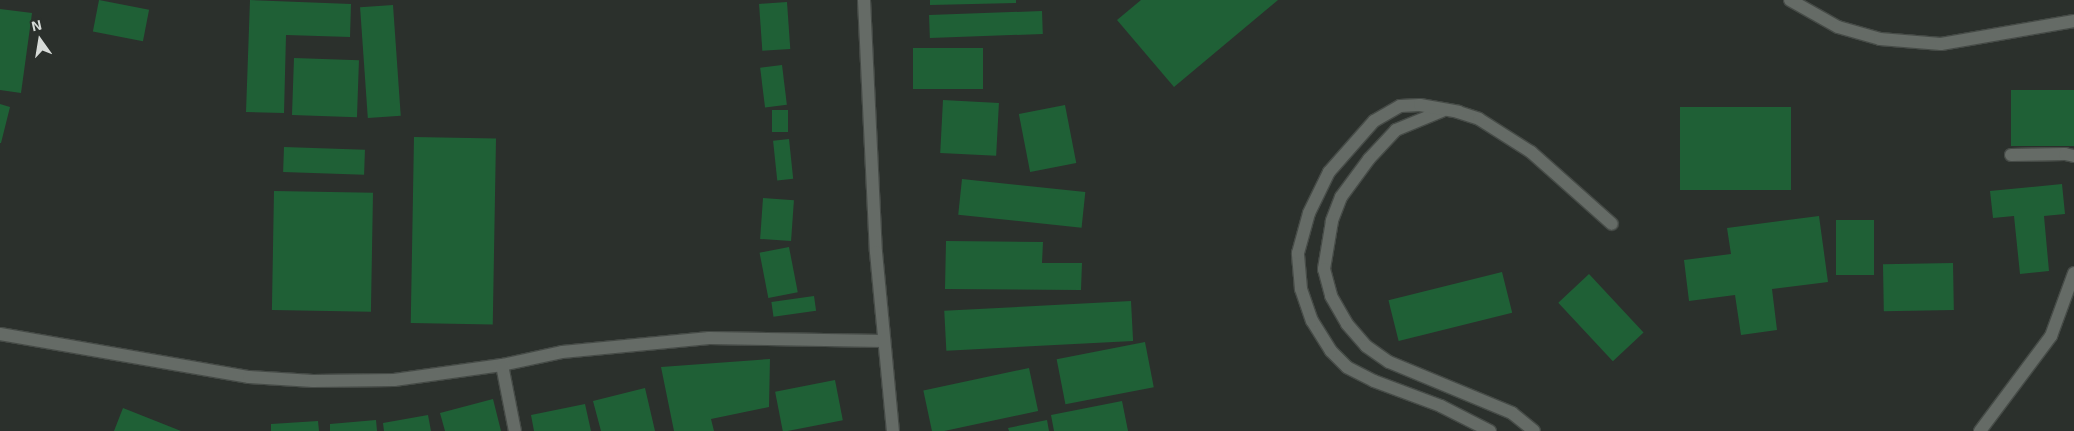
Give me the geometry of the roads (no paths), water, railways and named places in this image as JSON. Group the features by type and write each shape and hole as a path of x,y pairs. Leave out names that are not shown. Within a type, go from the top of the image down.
{"street":[{"path":"864,0 883,341 893,431"},
{"path":"1790,0 1838,27 1880,39 1923,43 1940,44 2074,21"},
{"path":"1490,431 1441,406 1374,381 1347,367 1331,351 1312,321 1301,289 1298,253 1309,213 1343,153 1374,121 1400,106 1420,105 1442,111 1458,112 1479,119 1531,152 1612,224"},
{"path":"1442,111 1396,130 1369,159 1341,197 1332,221 1324,269 1331,296 1347,324 1366,346 1389,362 1512,413 1534,431"},
{"path":"2011,155 2065,154 2074,156"},
{"path":"1980,431 2051,336 2065,306 2074,273"},
{"path":"0,334 249,377 394,380 502,365 562,352 709,338 883,341"},
{"path":"502,365 515,431"}]}
